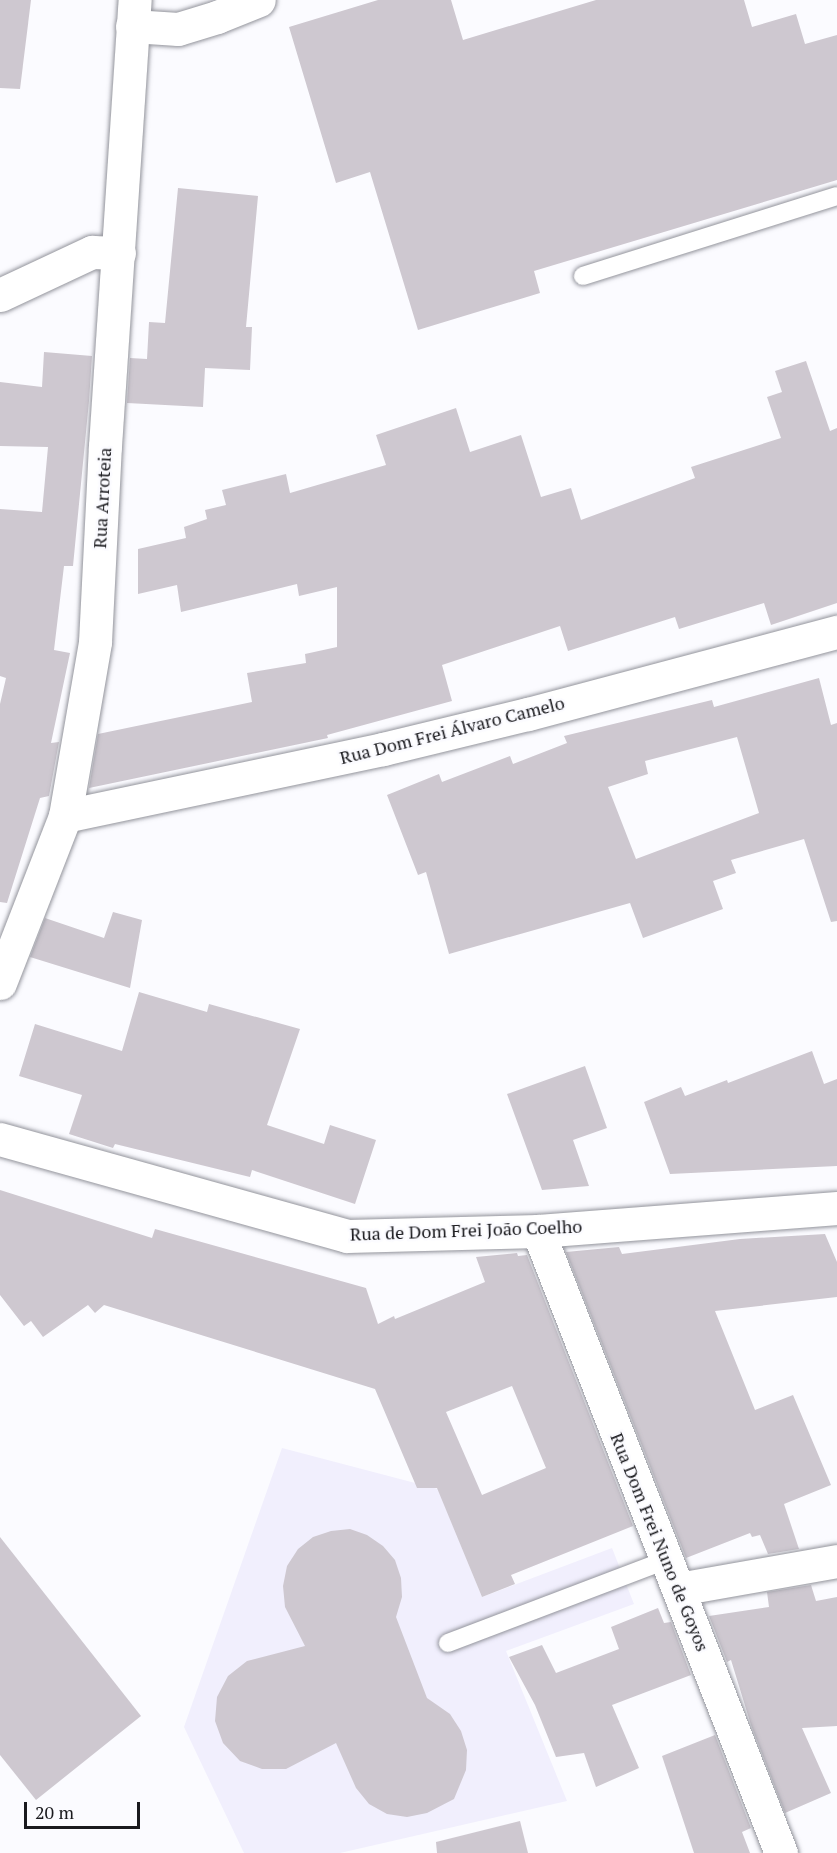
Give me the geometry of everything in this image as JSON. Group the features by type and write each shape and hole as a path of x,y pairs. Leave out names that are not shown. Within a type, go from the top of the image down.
{"street":[{"path":"134,13 178,29 217,17 259,0"},
{"name":"Rua Arroteia","path":"0,983 65,816 95,642 105,446 134,13"},
{"path":"0,295 92,252 119,253"},
{"name":"Rua Dom Frei Álvaro Camelo","path":"65,816 416,741 835,639"},
{"name":"Rua de Dom Frei João Coelho","path":"0,1140 347,1236 538,1231 837,1208"},
{"name":"Rua Dom Frei Nuno de Goyos","path":"538,1231 781,1853"},
{"path":"673,1574 837,1561"}],"lane":[{"path":"583,276 837,196"},
{"path":"448,1643 673,1574"}],"shaded area":[{"path":"282,1448 438,1489 482,1597 612,1548 634,1604 506,1651 567,1801 340,1853 244,1853 184,1727"}],"building":[{"path":"0,0 31,0 20,89 0,88"},
{"path":"378,0 451,0 463,40 596,0 744,0 752,27 796,14 805,44 837,35 837,180 534,271 540,293 418,330 370,172 336,183 289,27"},
{"path":"178,188 258,196 246,327 252,327 250,370 205,368 203,407 127,403 130,358 147,359 149,322 165,323"},
{"path":"44,352 92,356 89,401 73,566 64,566 54,650 70,653 51,743 59,742 49,796 40,798 7,903 0,902 0,704 6,678 0,676 0,509 42,512 48,447 0,446 0,382 42,387"},
{"path":"806,361 830,431 837,428 837,603 771,625 764,603 679,629 675,617 568,651 560,626 442,665 452,701 327,735 328,738 89,788 98,734 252,702 247,673 306,663 305,654 337,647 337,587 299,596 297,584 181,612 177,585 138,594 138,549 186,538 184,527 207,519 205,510 226,505 222,490 286,474 290,493 386,465 376,435 456,408 470,452 521,435 541,497 571,488 581,520 695,478 691,467 781,438 767,397 782,392 775,371"},
{"path":"819,678 831,725 837,723 837,921 831,922 804,839 731,860 736,873 713,881 723,909 643,938 630,903 449,954 426,872 418,875 387,795 439,774 442,782 510,756 513,764 567,743 564,736 712,700 714,707","holes":["737,737 759,813 636,859 608,787 648,774 645,761"]},
{"path":"113,912 142,920 130,988 30,957 45,918 104,938"},
{"path":"139,992 207,1012 209,1004 300,1029 267,1125 324,1144 330,1125 376,1140 355,1204 252,1170 250,1177 115,1144 113,1148 69,1134 82,1095 19,1076 35,1024 122,1051"},
{"path":"812,1051 824,1084 837,1079 837,1166 670,1174 644,1102 681,1087 685,1096 727,1080 728,1083"},
{"path":"585,1066 607,1128 573,1140 589,1186 542,1190 507,1094"},
{"path":"0,1190 152,1238 155,1229 366,1288 378,1324 485,1282 476,1257 517,1253 518,1256 527,1255 633,1526 511,1575 515,1584 482,1597 437,1488 417,1488 375,1389 104,1305 95,1313 88,1305 43,1337 31,1321 24,1326 0,1295","holes":["512,1386 546,1468 482,1495 446,1412"]},
{"path":"825,1234 837,1262 837,1297 715,1311 755,1410 793,1395 831,1485 784,1504 799,1549 768,1554 760,1535 752,1537 750,1533 686,1558 566,1252 619,1247 622,1254 740,1239"},
{"path":"350,1529 367,1535 383,1546 395,1560 401,1578 402,1597 396,1617 427,1698 450,1714 461,1731 467,1750 466,1770 454,1799 427,1813 407,1817 387,1814 369,1804 356,1788 336,1743 286,1769 262,1769 240,1761 223,1743 215,1721 217,1697 228,1676 247,1661 305,1646 285,1607 283,1586 287,1566 298,1549 313,1537 331,1531"},
{"path":"0,1537 141,1716 36,1800 0,1755"},
{"path":"811,1585 816,1601 837,1597 837,1726 802,1728 831,1793 785,1813 751,1725 731,1660 727,1662 709,1616 769,1607 767,1592"},
{"path":"658,1608 664,1623 671,1622 691,1675 612,1705 639,1768 596,1787 584,1753 556,1757 535,1705 509,1657 542,1645 556,1673 619,1649 611,1627"},
{"path":"715,1735 751,1828 742,1832 750,1853 694,1853 662,1756"},
{"path":"520,1821 528,1853 437,1853 436,1842"}]}
